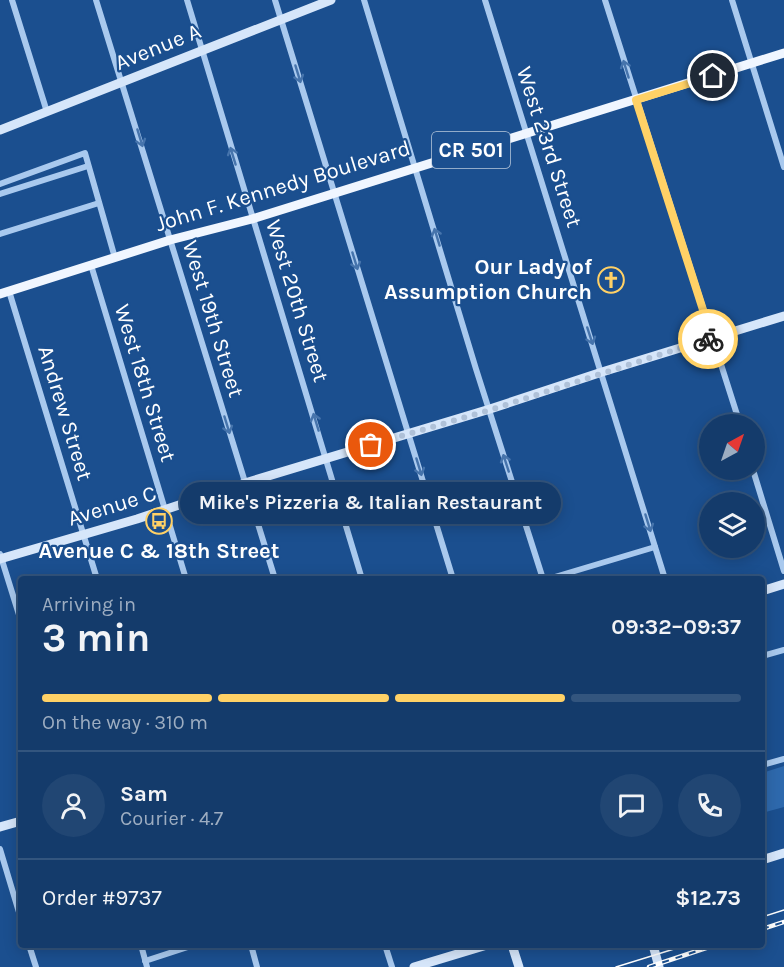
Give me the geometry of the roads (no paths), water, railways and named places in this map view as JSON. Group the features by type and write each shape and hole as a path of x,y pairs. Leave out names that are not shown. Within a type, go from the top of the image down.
{"main road":[{"name":"Avenue A","path":"0,130 331,0"},
{"name":"John F. Kennedy Boulevard","path":"5,292 170,240 252,219 784,53"},
{"name":"Avenue C","path":"0,557 165,510 245,483 409,432 490,410 602,372 784,316"},
{"path":"765,590 784,584"},
{"path":"0,827 18,821"},
{"path":"765,859 784,853"},
{"path":"414,967 477,948"},
{"path":"513,948 519,967"},
{"path":"654,948 659,967"}],"street":[{"path":"12,0 47,112"},
{"name":"West 19th Street","path":"96,0 274,576"},
{"name":"West 20th Street","path":"187,0 361,576"},
{"path":"275,0 452,576"},
{"path":"364,0 542,576"},
{"name":"West 23rd Street","path":"485,0 664,576"},
{"path":"605,0 737,414"},
{"path":"732,0 784,167"},
{"path":"0,184 85,153 115,258"},
{"path":"0,194 88,166"},
{"path":"0,234 99,203"},
{"name":"West 18th Street","path":"91,266 185,576"},
{"name":"Andrew Street","path":"5,292 96,576"},
{"path":"756,480 784,571"},
{"path":"558,576 655,547"},
{"path":"0,557 18,612"},
{"path":"765,655 784,650"},
{"path":"765,764 784,759"},
{"path":"0,849 18,907"},
{"path":"30,948 36,967"},
{"path":"142,948 146,964 186,948"},
{"path":"252,948 258,967"},
{"path":"386,948 392,967"}],"tram line":[{"path":"765,916 784,910"},
{"path":"616,967 677,948"}],"railway":[{"path":"765,928 784,922"},
{"path":"649,967 706,948"}],"place":[{"name":"Our Lady of Assumption Church","path":"611,280"},
{"name":"Mike's Pizzeria & Italian Restaurant","path":"371,445"},
{"name":"Avenue C & 18th Street","path":"159,521"}]}
